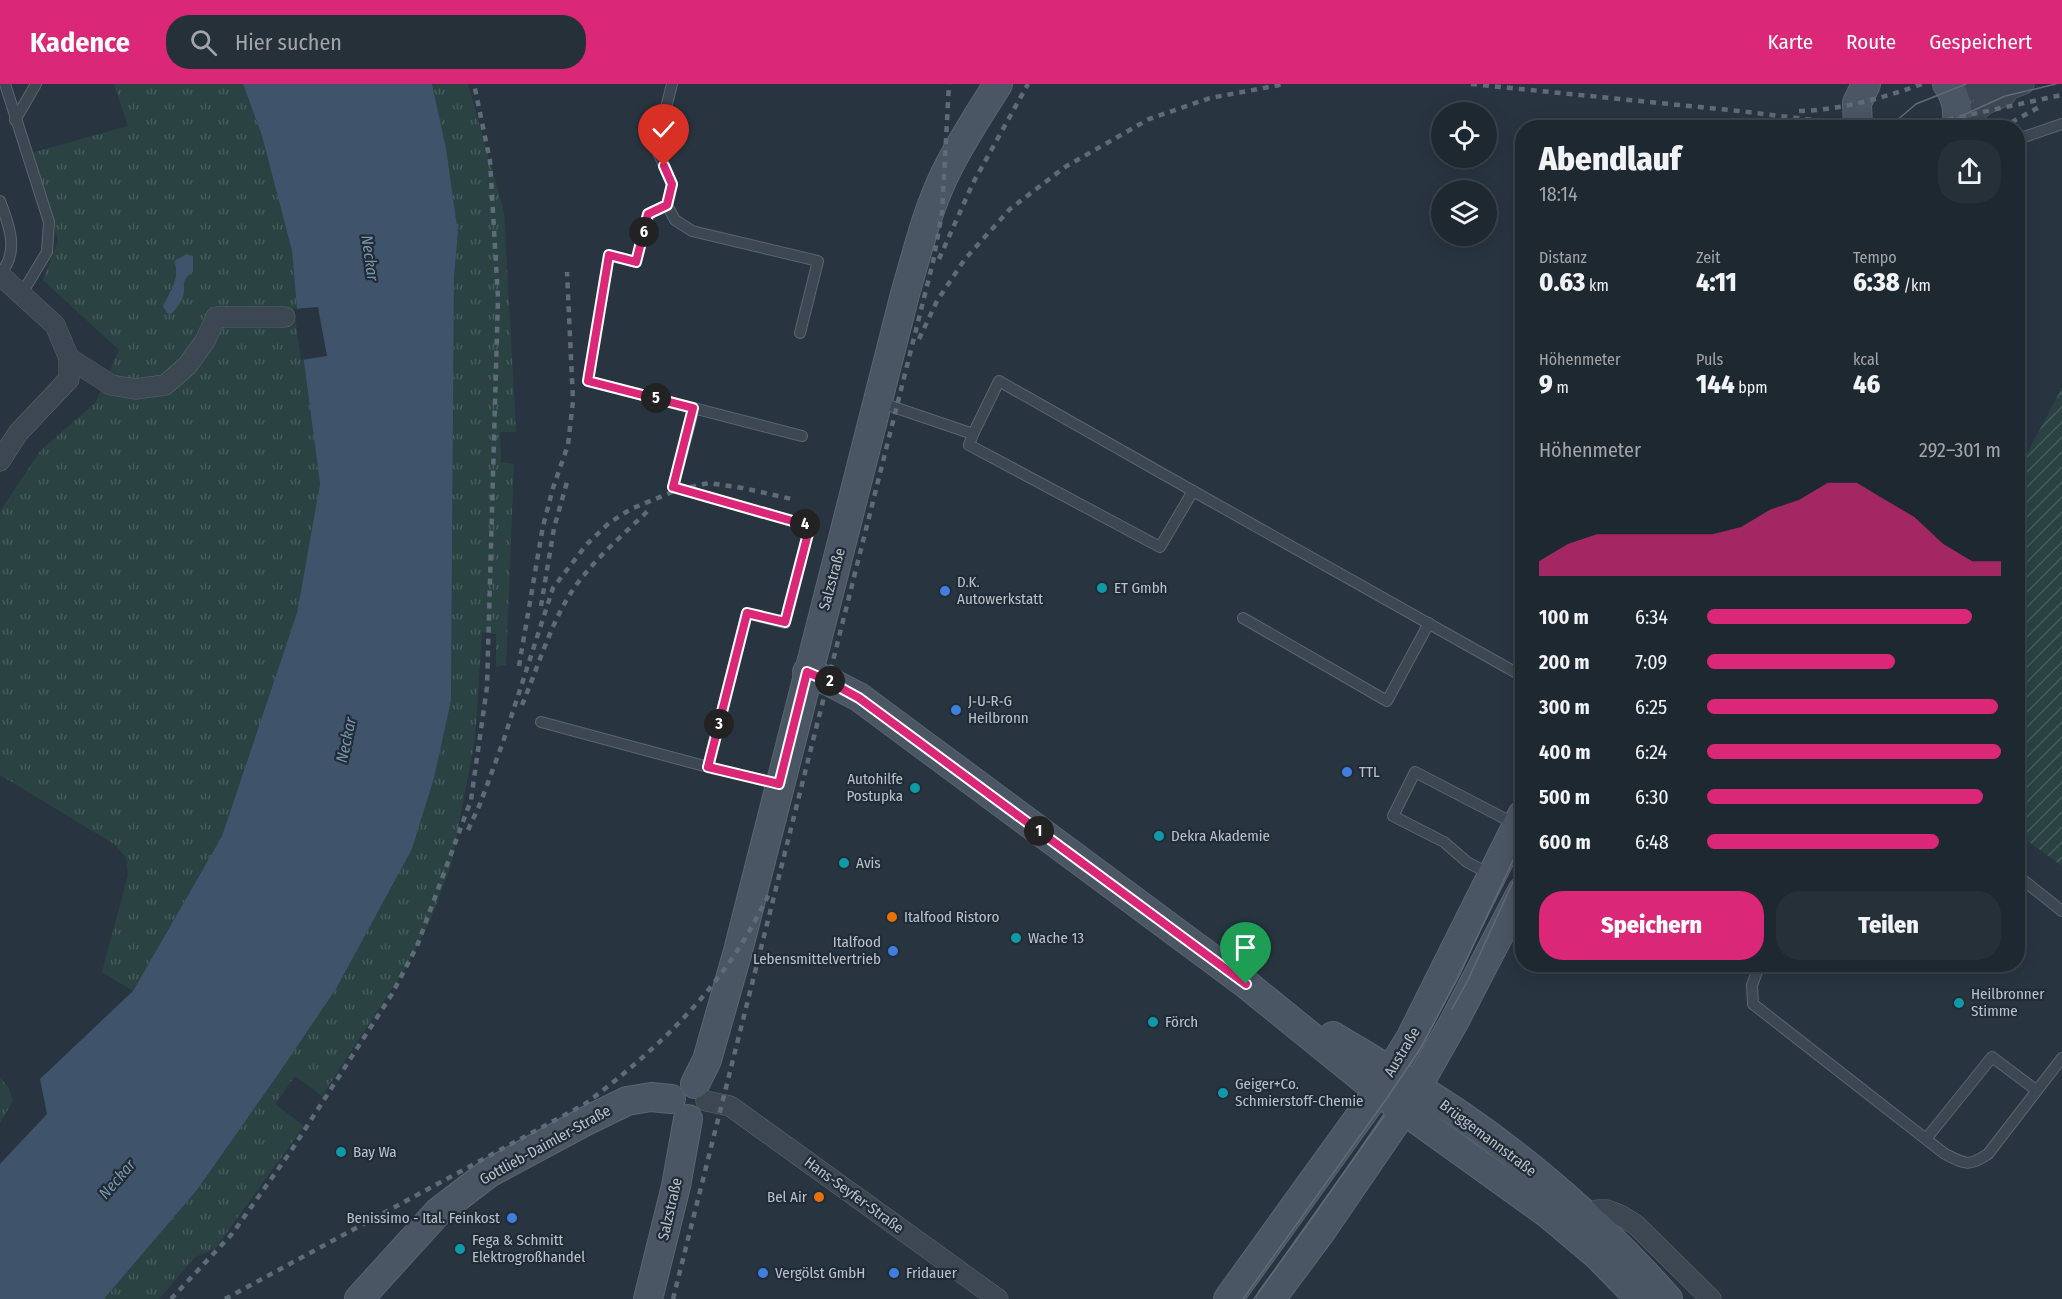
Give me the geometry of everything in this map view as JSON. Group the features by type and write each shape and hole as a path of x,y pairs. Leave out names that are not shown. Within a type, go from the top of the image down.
{"street":[{"name":"Salzstraße","path":"648,1299 676,1186 690,1101 707,1060 738,951 904,294 925,224 950,165 968,130 998,84"},
{"path":"1858,120 1857,103 1866,84"},
{"path":"1948,85 1965,91 2017,87"},
{"path":"1948,85 1956,103 1957,120"},
{"path":"1966,120 1986,104 2005,96 2017,87"},
{"path":"0,275 55,325 69,358 69,379 18,433 0,461"},
{"path":"69,358 111,385 135,389 165,386 187,366 205,341 216,317 285,317"},
{"name":"Brüggemannstraße","path":"807,672 859,698 1246,984 1410,1099 1597,1256 1640,1299"},
{"name":"Austraße","path":"1228,1299 1384,1081 1412,1037 1515,830"},
{"name":"Austraße","path":"1271,1299 1320,1233 1410,1099 1515,904"},
{"name":"Gottlieb-Daimler-Straße","path":"365,1297 438,1212 489,1173 627,1101 651,1097 690,1101"},
{"name":"Brüggemannstraße","path":"1410,1099 1462,1116 1588,1216 1668,1299"},
{"name":"Hans-Seyfer-Straße","path":"690,1101 730,1106 998,1299"},
{"path":"1588,1216 1597,1210 1606,1210 1636,1225 1711,1299"}],"lane":[{"path":"5,84 49,222 46,252 21,295"},
{"path":"15,120 36,84"},
{"path":"672,84 656,147 672,184 667,205 675,220 692,231 818,261 800,333"},
{"path":"2025,137 2062,124"},
{"path":"0,201 13,244 7,267 0,275"},
{"path":"667,205 648,214 636,262 609,255 588,381 802,436"},
{"path":"1193,491 1160,547 969,445 999,381 1515,672"},
{"path":"878,401 973,434"},
{"path":"693,408 673,487 810,526 785,622 747,613 708,767"},
{"path":"1244,618 1388,701 1429,624"},
{"path":"541,722 779,784"},
{"path":"1493,876 1467,862 1444,842 1393,816 1415,772 1515,818"},
{"path":"2025,882 2062,911"},
{"path":"1757,972 1752,985 1753,1004 1945,1154 1965,1164 1976,1162 1988,1154 2062,1058"},
{"path":"1926,1139 1992,1057 2036,1090"}],"green space":[{"path":"114,84 243,84 262,136 292,251 297,309 320,485 297,614 222,836 133,991 102,972 128,875 126,857 114,844 0,775 0,511 41,450 96,402 119,350 43,280 58,241 31,153 128,126"},
{"path":"432,84 468,84 504,212 516,432 500,432 501,462 514,464 506,665 496,667 496,634 482,632 475,739 451,866 430,921 406,967 322,1096 295,1076 275,1104 304,1126 215,1249 195,1257 159,1299 104,1299 197,1190 336,989 412,849 434,778 451,701 454,277 458,233 446,148"},
{"path":"2062,388 2062,866 2025,839 2025,457"},
{"path":"0,1078 9,1088 13,1101 0,1123"}],"water":[{"name":"Neckar","path":"243,84 432,84 446,148 458,233 454,277 451,701 434,778 412,849 336,989 197,1190 104,1299 0,1299 0,1164 47,1114 40,1079 133,991 222,836 297,613 320,484 297,309 292,251 262,136"},
{"path":"187,254 193,256 193,271 184,282 181,302 171,314 167,313 163,306 175,279 174,261"}],"pier":[{"path":"318,307 327,356 301,360 294,309"}],"tram line":[{"path":"1897,120 1916,104 1966,84"},
{"path":"1952,120 2005,96 2056,84"},
{"path":"1243,1299 1420,1049 1459,976 1515,856"},
{"path":"1452,1009 1468,980 1515,878"},
{"path":"1254,1299 1384,1116"}],"railway":[{"path":"171,1299 232,1234 291,1151 392,994 417,946 471,800 487,687 498,298 490,161 474,84"},
{"path":"673,1299 933,262 942,213 949,84"},
{"path":"939,259 973,183 1028,84"},
{"path":"919,339 937,301 965,259 1010,209 1065,167 1149,119 1210,98 1285,84"},
{"path":"1471,84 1813,120"},
{"path":"1799,111 1862,102 1922,84"},
{"path":"1945,120 2062,95"},
{"path":"2016,120 2043,105"},
{"path":"519,666 543,526 568,445 573,401 567,272"},
{"path":"541,606 554,528 567,482"},
{"path":"468,830 503,742 553,588 587,544 609,523 631,509 677,490 709,483 796,500"},
{"path":"522,705 551,632 572,591 599,558 651,508"},
{"path":"225,1299 585,1104 655,1046 697,1003 734,956 769,893"}],"place":[{"name":"ET Gmbh","path":"1102,588"},
{"name":"D.K. Autowerkstatt","path":"945,591"},
{"name":"J⁃U⁃R⁃G Heilbronn","path":"956,710"},
{"name":"TTL","path":"1347,772"},
{"name":"Autohilfe Postupka","path":"915,788"},
{"name":"Dekra Akademie","path":"1159,836"},
{"name":"Avis","path":"844,863"},
{"name":"Italfood Ristoro","path":"892,917"},
{"name":"Wache 13","path":"1016,938"},
{"name":"Italfood Lebensmittelvertrieb","path":"893,951"},
{"name":"Heilbronner Stimme","path":"1959,1003"},
{"name":"Förch","path":"1153,1022"},
{"name":"Geiger+Co. Schmierstoff-Chemie","path":"1223,1093"},
{"name":"Bay Wa","path":"341,1152"},
{"name":"Bel Air","path":"819,1197"},
{"name":"Benissimo - Ital. Feinkost","path":"512,1218"},
{"name":"Fega & Schmitt Elektrogroßhandel","path":"460,1249"},
{"name":"Vergölst GmbH","path":"763,1273"},
{"name":"Fridauer","path":"894,1273"}],"route":[{"path":"664,166 672,184 667,205 648,214 636,262 609,255 588,381 693,408 673,487 810,526 785,622 747,613 708,767 779,784 807,672 859,698 1246,984"}]}
